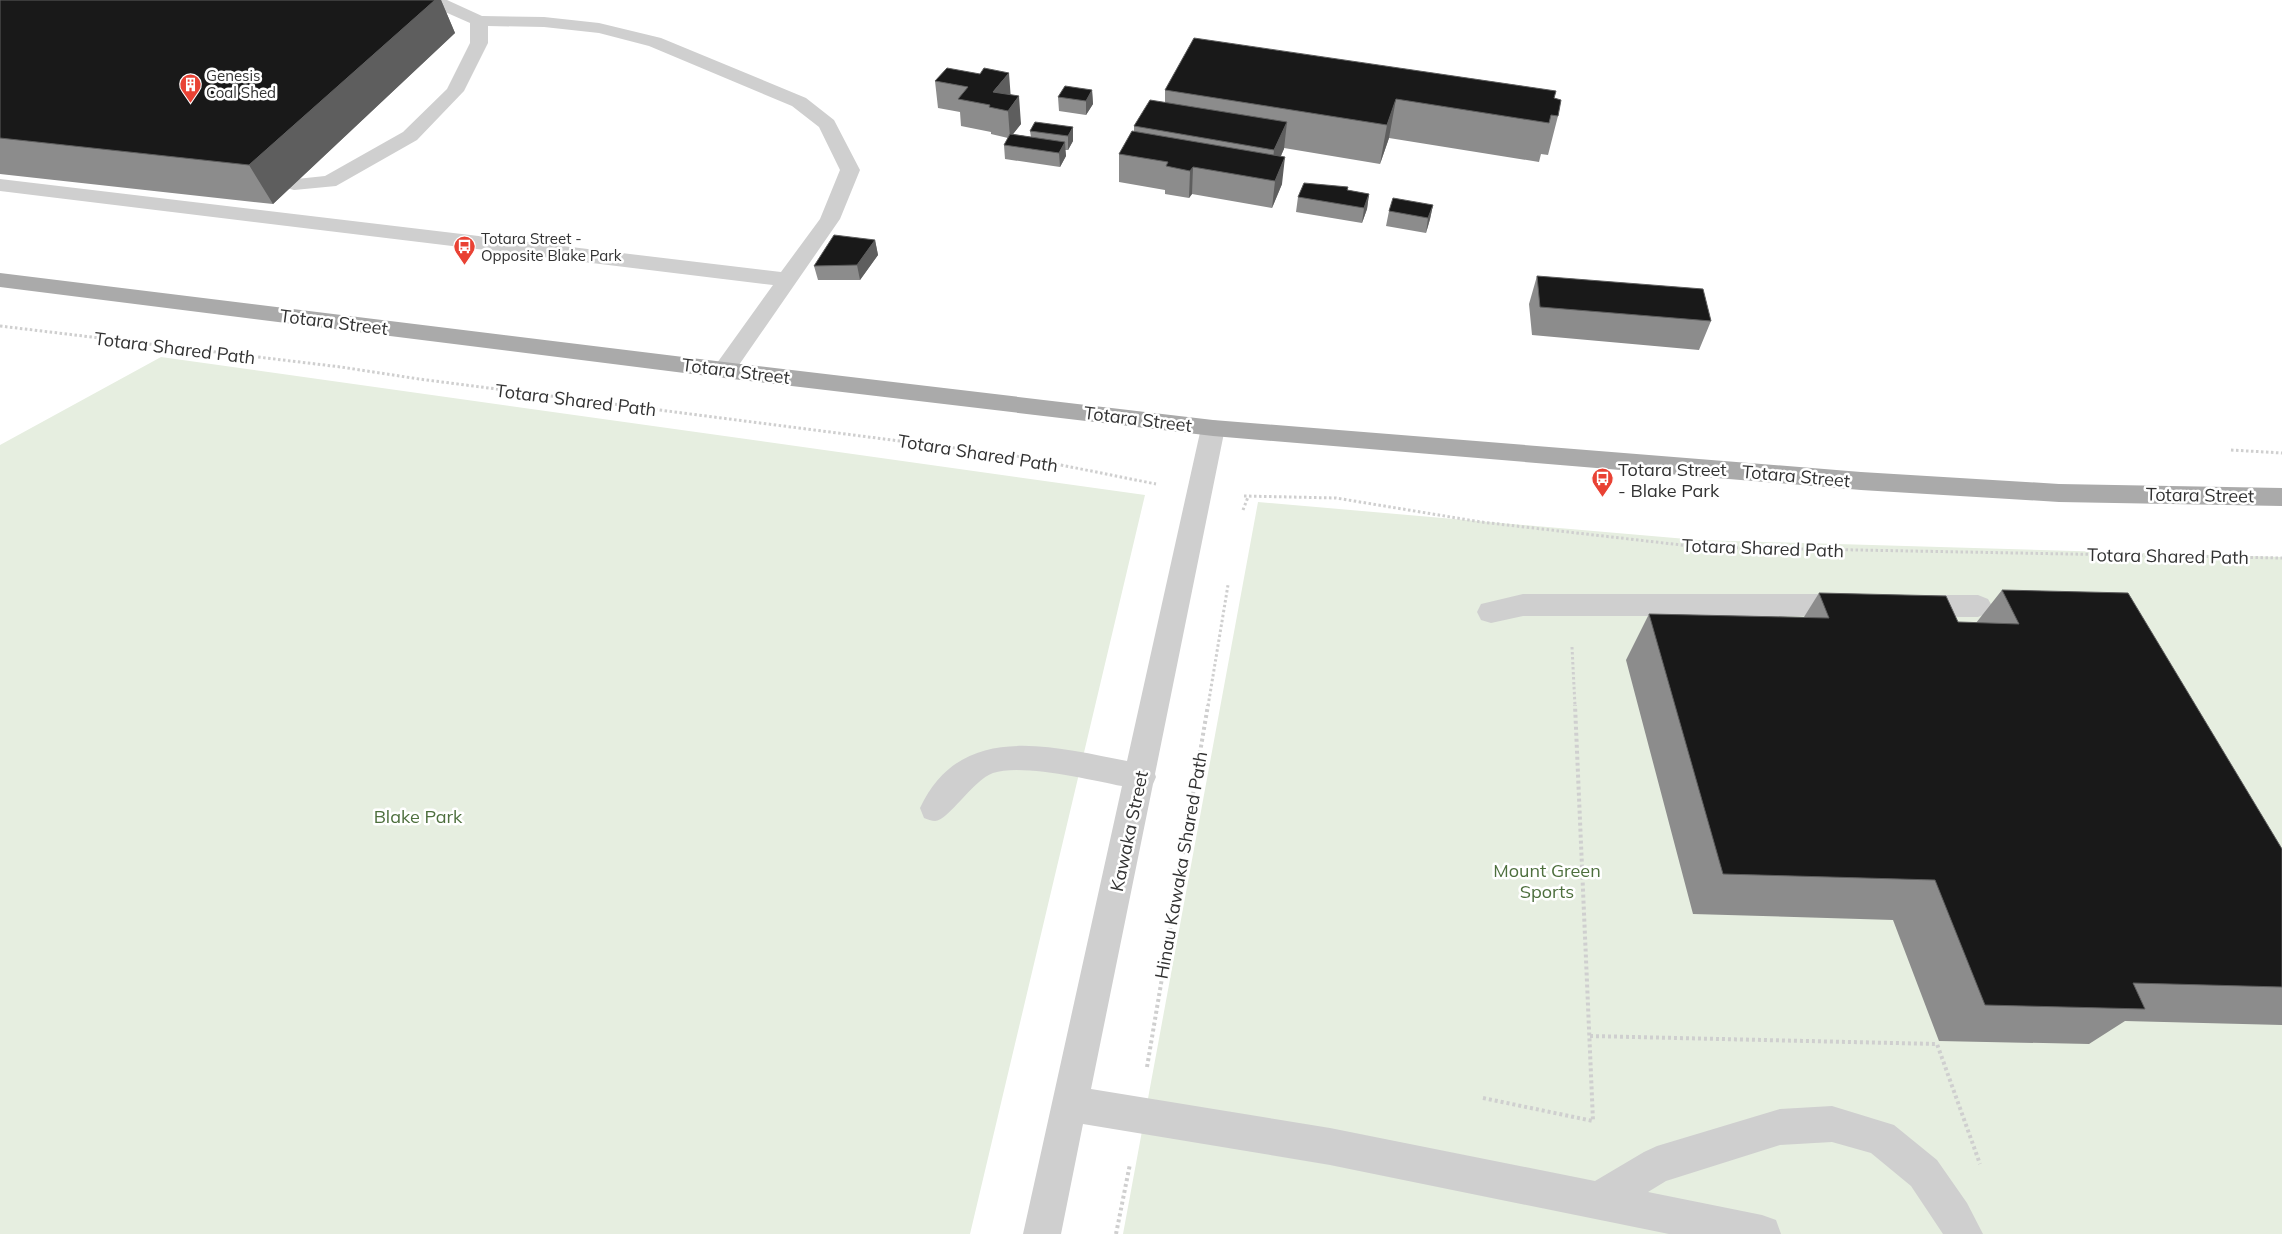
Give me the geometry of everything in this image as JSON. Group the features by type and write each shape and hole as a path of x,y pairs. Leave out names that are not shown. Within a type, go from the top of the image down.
{"main road":[{"name":"Totara Street","path":"0,280 724,370 1213,428 1861,481 2059,493 2282,497"}],"street":[{"path":"433,0 479,21 544,22 599,28 655,42 799,102 827,124 850,170 830,219 724,370"},
{"path":"294,184 329,182 410,136 455,92 479,43 479,21"},
{"path":"0,185 789,280"},
{"name":"Kawaka Street","path":"1042,1234 1141,777 1178,589 1213,428"},
{"path":"1491,612 1523,605 1978,606"},
{"path":"935,808 948,790 964,776 995,760 1019,757 1141,777"},
{"path":"1070,1104 1276,1136 1484,1176 1762,1234"},
{"path":"1597,1201 1657,1165 1780,1127 1832,1124 1881,1138 1924,1173 1954,1216 1964,1234"}],"path":[{"name":"Totara Shared Path","path":"0,326 341,367 419,379 1016,456 1151,483"},
{"path":"2232,450 2282,453"},
{"name":"Totara Shared Path","path":"1240,517 1248,497 1336,498 1480,522 1707,548 2282,558"},
{"name":"Hinau Kawaka Shared Path","path":"1116,1234 1139,1116 1228,583"},
{"path":"1483,1098 1593,1121 1570,605"}],"green space":[{"name":"Blake Park","path":"161,357 1145,495 970,1234 0,1234 0,445"},
{"name":"Mount Green Sports","path":"1258,502 1698,540 2282,557 2282,1234 1123,1234"}],"building":[{"name":"Genesis Coal Shed","path":"0,0 435,0 249,165 0,138"},
{"path":"1194,38 1556,91 1554,98 1561,100 1558,116 1551,115 1549,123 1396,99 1387,125 1165,90"},
{"path":"947,68 980,74 984,68 1009,73 993,92 1019,96 1008,111 989,107 990,105 958,99 968,87 935,81"},
{"path":"1065,86 1092,90 1086,101 1058,97"},
{"path":"1150,100 1287,122 1274,150 1134,126"},
{"path":"1035,122 1073,127 1068,136 1030,131"},
{"path":"1132,131 1285,157 1275,181 1193,167 1190,171 1166,166 1168,162 1119,154"},
{"path":"1010,134 1065,142 1059,153 1004,145"},
{"path":"1304,183 1348,187 1347,190 1369,194 1364,208 1298,197"},
{"path":"1393,198 1433,205 1428,218 1389,211"},
{"path":"834,235 875,240 857,265 814,266"},
{"path":"1537,276 1703,289 1711,321 1540,307"},
{"path":"2002,590 2128,593 2282,849 2282,987 2133,983 2145,1009 1985,1005 1935,880 1723,874 1649,614 1829,618 1819,593 1946,596 1958,622 2019,624"}],"place":[{"name":"Genesis Coal Shed","path":"190,103"},
{"name":"Totara Street - Opposite Blake Park","path":"465,266"},
{"name":"Totara Street - Blake Park","path":"1602,498"}]}
